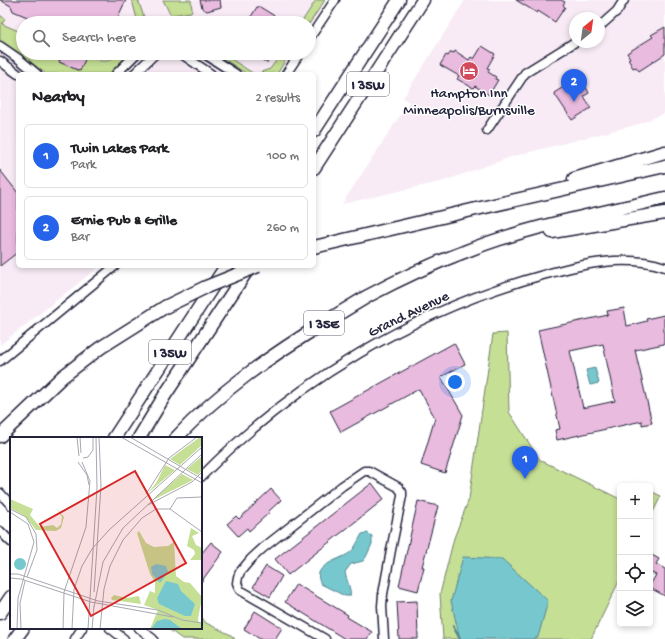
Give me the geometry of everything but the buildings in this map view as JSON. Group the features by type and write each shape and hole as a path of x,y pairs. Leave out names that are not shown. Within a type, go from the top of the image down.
{"highway":[{"name":"I 35W","path":"316,128 399,0"},
{"name":"I 35W","path":"316,165 422,0"},
{"path":"472,210 665,152"},
{"path":"316,247 665,166"},
{"name":"I 35E","path":"177,437 225,392 271,356 368,296 431,266 493,242 543,227 665,198"},
{"path":"493,242 665,213"},
{"name":"I 35W","path":"115,437 225,268"},
{"name":"I 35W","path":"140,437 165,395 249,268"},
{"path":"0,436 62,377 100,348 130,328 166,307 206,287 253,268"},
{"path":"0,614 10,599"},
{"path":"15,639 21,629"}],"street":[{"path":"316,28 335,0"},
{"path":"605,22 617,11 624,0"},
{"path":"0,46 16,56"},
{"path":"487,130 524,73 569,46"},
{"path":"21,60 35,72"},
{"path":"118,72 130,60"},
{"path":"136,72 149,60"},
{"path":"190,60 208,72"},
{"path":"214,60 233,72"},
{"path":"287,72 295,60"},
{"path":"0,61 16,73"},
{"name":"Grand Avenue","path":"202,476 250,431 301,392 368,348 431,316 462,303 529,279 591,263 634,261 665,267"},
{"path":"0,361 113,268"},
{"path":"324,639 240,590 237,583 238,577 240,572 263,548 364,471 369,471 398,487 402,492 403,497 383,594 382,606 384,639"},
{"path":"0,493 10,504"},
{"path":"0,531 10,541"},
{"path":"75,639 81,629"},
{"path":"111,629 124,639"},
{"path":"140,629 153,639"}],"shaded area":[{"path":"0,0 327,0 316,17 16,16 16,60 287,60 279,72 16,72 16,268 97,268 0,345"},
{"path":"465,0 665,0 665,113 639,124 511,157 444,181 342,204 409,102 403,98"}],"green space":[{"path":"132,0 138,0 144,16 136,16"},
{"path":"163,0 191,0 192,10 191,12 172,15 170,14"},
{"path":"316,0 325,0 314,16 306,16"},
{"path":"0,15 5,19 2,24 16,30 16,52 0,41"},
{"path":"28,60 61,60 60,62 79,71 84,60 124,60 111,72 43,72"},
{"path":"225,60 233,60 251,72 244,72"},
{"path":"277,60 286,60 278,72 261,72 270,69"},
{"path":"507,333 509,412 540,460 617,498 617,585 591,639 443,639 440,594 454,538 469,499 493,334"},
{"path":"653,492 661,496 653,512"},
{"path":"202,617 206,623 231,635 235,639 182,639 168,629 202,629"}],"water":[{"path":"595,368 599,383 590,385 586,370"},
{"path":"367,533 372,536 372,544 366,557 363,561 351,564 345,572 350,596 345,596 321,584 319,577 323,567 352,551 362,534"},
{"path":"463,557 502,559 548,601 538,637 533,639 460,639 451,601"}],"waterway":[{"path":"453,626 460,639"}],"place":[{"name":"Hampton Inn Minneapolis/Burnsville","path":"469,71"},
{"name":"Ernie Pub & Grille","path":"574,102"},
{"name":"Twin Lakes Park","path":"525,479"}]}
